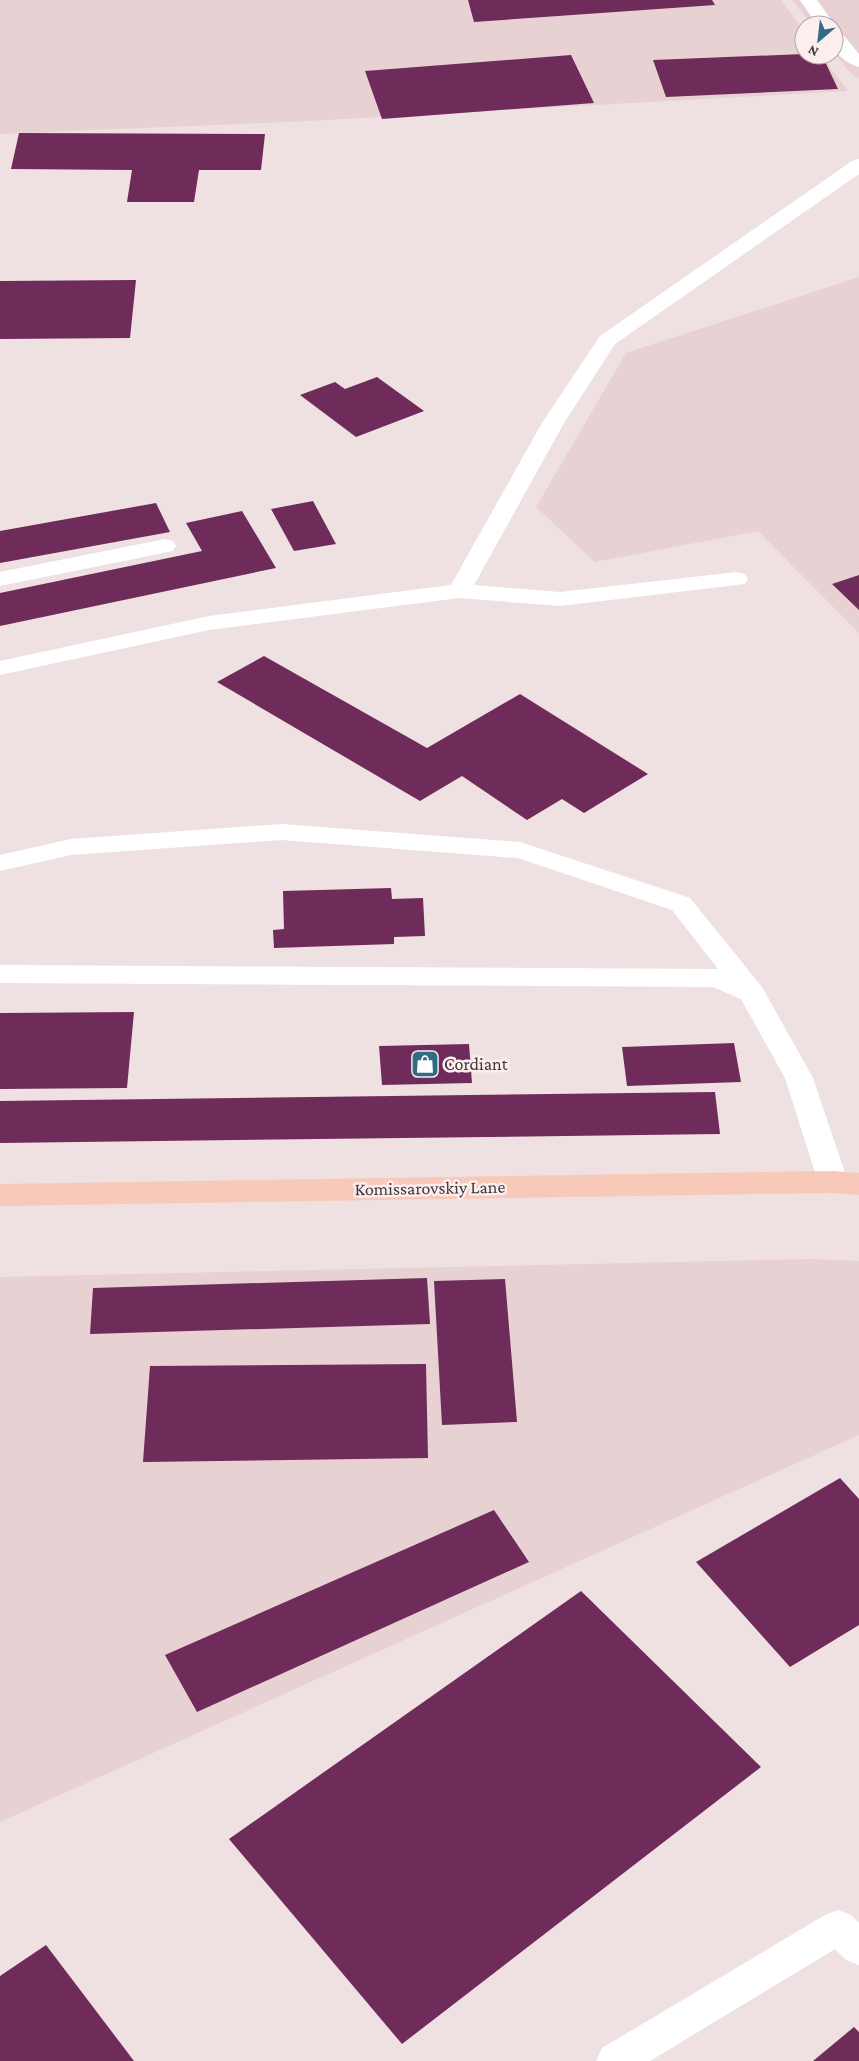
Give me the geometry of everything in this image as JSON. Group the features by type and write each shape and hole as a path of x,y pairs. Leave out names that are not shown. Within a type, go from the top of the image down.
{"main road":[{"name":"Komissarovskiy Lane","path":"0,1195 846,1183"}],"lane":[{"path":"808,0 819,15"},
{"path":"844,44 855,54"},
{"path":"459,591 553,423 607,340 859,166"},
{"path":"0,579 165,546"},
{"path":"0,668 209,623 459,591 560,599 737,579"},
{"path":"0,863 71,847 282,832 520,850 680,904 752,994 799,1078 846,1183"},
{"path":"0,974 716,978 752,994"},
{"path":"615,2061 838,1927 859,1948"}],"shaded area":[{"path":"0,0 781,0 794,18 794,65 828,65 848,91 289,122 0,134"},
{"path":"792,0 859,0 859,78 853,76 844,65 844,15 804,15"},
{"path":"859,277 859,633 758,531 595,562 536,507 626,353"},
{"path":"810,1259 859,1261 859,1435 0,1822 0,1277"}],"building":[{"path":"468,0 712,0 715,5 474,22"},
{"path":"794,54 794,65 827,65 838,89 666,97 653,60"},
{"path":"571,55 594,103 382,119 365,71"},
{"path":"19,133 265,134 261,170 199,170 194,202 127,202 132,170 11,169"},
{"path":"136,280 130,338 0,339 0,281"},
{"path":"377,377 424,411 356,437 300,395 335,382 345,389"},
{"path":"313,501 336,544 294,551 271,509"},
{"path":"156,503 170,532 0,563 0,531"},
{"path":"242,511 276,568 0,626 0,593 202,551 186,523"},
{"path":"859,575 859,610 832,584"},
{"path":"264,656 427,748 520,694 648,774 584,813 562,799 527,820 462,776 420,801 217,682"},
{"path":"391,888 392,899 423,898 425,936 394,937 394,944 274,948 273,930 284,929 283,891"},
{"path":"134,1012 127,1088 0,1089 0,1013"},
{"path":"734,1043 741,1082 627,1086 622,1047"},
{"name":"Cordiant","path":"469,1044 472,1083 382,1085 379,1046"},
{"path":"715,1092 720,1134 0,1143 0,1101"},
{"path":"427,1278 430,1324 90,1334 93,1288"},
{"path":"505,1279 517,1422 442,1425 434,1281"},
{"path":"426,1364 428,1458 143,1462 150,1366"},
{"path":"840,1478 859,1499 859,1625 790,1667 696,1562"},
{"path":"494,1510 529,1562 197,1712 165,1655"},
{"path":"581,1591 761,1767 402,2044 229,1839"},
{"path":"46,1945 134,2061 0,2061 0,1976"},
{"path":"854,2027 859,2032 859,2061 813,2061"}],"place":[{"name":"Cordiant","path":"425,1064"}]}
